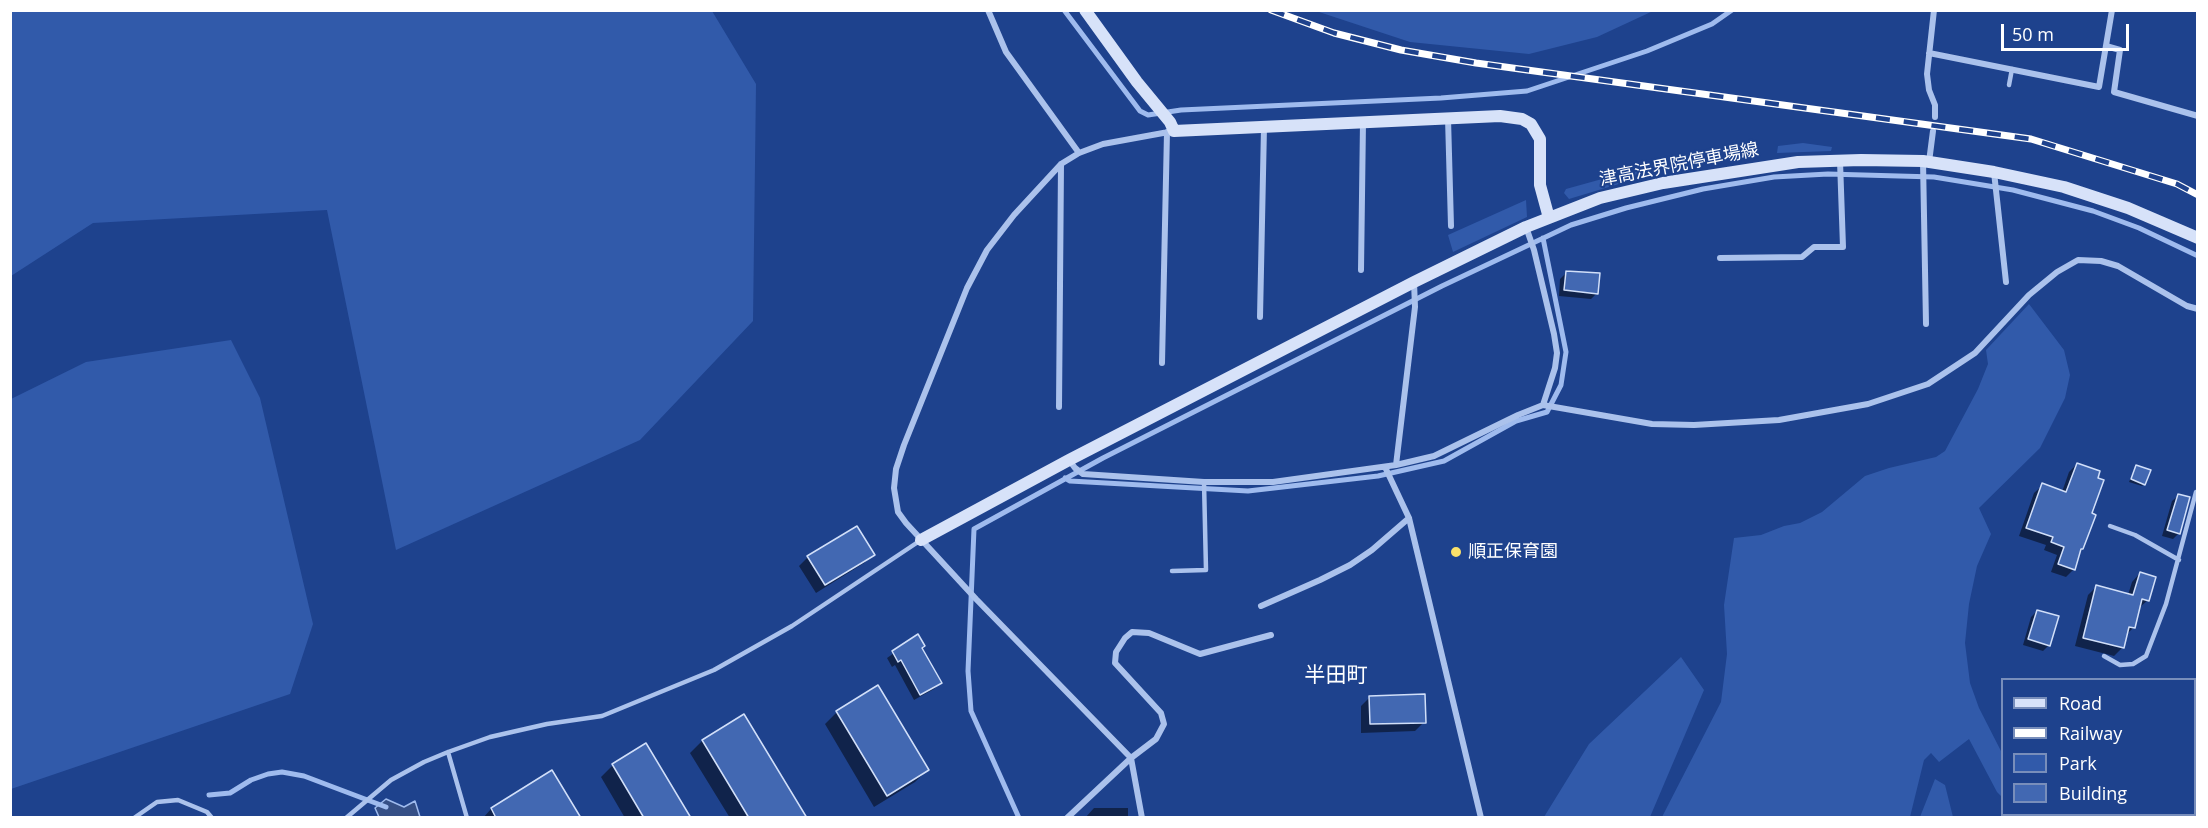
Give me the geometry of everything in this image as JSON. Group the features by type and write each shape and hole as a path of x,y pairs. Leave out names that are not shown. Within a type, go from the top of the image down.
{"main road":[{"path":"1085,10 1170,128 1264,127 1448,117 1511,116 1531,124 1540,139 1540,185 1549,218"},
{"name":"津高法界院停車場線","path":"921,540 1415,288 1528,233 1549,218 1600,198 1663,183 1797,162 1840,165 1925,165 2064,187 2128,208 2198,238"}],"street":[{"path":"988,10 1006,52 1079,153"},
{"path":"1934,10 1927,74 1929,90 1935,105 1935,117"},
{"path":"1929,53 2099,87 2112,10"},
{"path":"2106,46 2120,50 2114,92 2198,116"},
{"path":"1448,117 1451,226"},
{"path":"1361,270 1363,122"},
{"path":"1260,317 1264,127"},
{"path":"1142,818 1131,758 921,540 898,512 894,488 896,470 904,445 967,288 987,250 1014,215 1060,164 1079,153 1103,144 1170,128 1162,363"},
{"path":"1926,324 1923,181 1933,131"},
{"path":"1059,407 1060,164"},
{"path":"1720,258 1802,257 1814,247 1843,247 1840,165"},
{"path":"1995,177 2006,282"},
{"path":"1528,233 1534,249 1557,353 1548,405"},
{"path":"1072,464 1083,474 1204,487 1273,483 1388,472 1396,465 1434,456 1518,415 1548,405 1653,424 1695,425 1779,420 1868,404 1928,384 1976,354 2029,295 2057,272 2078,261 2101,261 2118,266 2187,306 2198,309"},
{"path":"1396,465 1415,307 1415,288"},
{"path":"1388,472 1409,518 1481,818"},
{"path":"1261,606 1350,565 1372,550 1409,518"},
{"path":"1067,818 1131,758 1156,739 1164,724 1161,713 1115,663 1116,652 1125,638 1132,632 1149,633 1200,654 1271,635"}],"lane":[{"path":"2009,85 2012,69"},
{"path":"1172,570 1206,570 1204,487"},
{"path":"2104,656 2120,665 2133,664 2146,656 2166,604 2196,492"},
{"path":"2110,526 2135,535 2179,560"},
{"path":"346,818 391,780 448,752 490,737 547,724 602,716 714,670 792,626 921,540"},
{"path":"2181,551 2189,553"},
{"path":"448,752 468,818"},
{"path":"134,818 157,802 178,800 207,812 212,818"}],"green space":[{"path":"11,10 712,11 756,84 753,321 640,440 396,550 327,210 93,223 11,276"},
{"path":"1316,11 1653,11 1597,37 1529,54 1410,42"},
{"path":"1803,143 1832,147 1831,151 1777,153 1778,146"},
{"path":"1656,164 1657,167 1646,170 1622,183 1569,199 1564,193 1566,189"},
{"path":"1526,200 1527,217 1453,252 1448,235"},
{"path":"2029,304 2064,350 2070,375 2065,398 2040,448 1979,508 1991,534 1977,566 1969,604 1965,643 1970,683 1979,708 2001,751 2001,796 1969,739 1939,762 1931,753 1924,760 1910,817 1662,817 1721,702 1727,654 1724,605 1734,538 1761,535 1784,526 1800,523 1822,512 1865,476 1936,457 1945,451 1978,389 1988,364 1986,350"},
{"path":"231,340 260,398 313,624 290,694 11,789 11,399 86,362"},
{"path":"1681,657 1704,690 1650,817 1544,817 1589,744"},
{"path":"1935,779 1945,785 1953,817 1920,817"}],"shaded area":[{"path":"386,799 404,807 415,801 420,817 379,817 375,808"}],"building":[{"path":"1566,271 1600,273 1598,294 1564,290"},
{"path":"2077,463 2100,471 2098,478 2104,480 2092,513 2096,515 2083,549 2081,549 2075,570 2058,564 2064,547 2051,542 2053,537 2026,528 2042,483 2066,492"},
{"path":"2136,465 2151,470 2145,485 2131,479"},
{"path":"2178,494 2190,497 2180,534 2167,530"},
{"path":"857,526 875,555 825,585 807,556"},
{"path":"2140,572 2156,577 2149,601 2142,599 2135,628 2129,627 2124,648 2083,638 2096,585 2133,595"},
{"path":"2037,610 2059,616 2050,646 2028,639"},
{"path":"918,634 925,646 922,648 942,683 920,695 901,660 898,662 892,651"},
{"path":"878,685 929,770 887,796 836,711"},
{"path":"1425,694 1426,723 1370,724 1369,696"},
{"path":"744,714 807,818 749,818 702,740"},
{"path":"646,743 691,818 644,818 612,764"},
{"path":"552,770 581,818 496,818 491,808"}],"waterway":[{"path":"1064,10 1140,111 1148,115 1181,110 1441,98 1527,91 1647,51 1712,24 1732,10"},
{"path":"1019,818 971,711 968,671 974,529 1103,458 1442,286 1571,225 1626,208 1703,189 1774,177 1828,174 1934,177 2013,190 2093,211 2139,228 2198,256"},
{"path":"1065,478 1070,481 1248,491 1378,476 1444,461 1516,421 1547,412 1561,385 1566,352 1543,238"},
{"path":"209,795 230,793 251,780 282,772 304,776 386,807"}],"railway":[{"path":"1271,10 1334,33 1401,50 1476,63 2031,139 2177,184 2198,195"}],"place":[{"name":"順正保育園","path":"1456,552"}],"district":[{"name":"半田町","path":"1336,676"}]}
